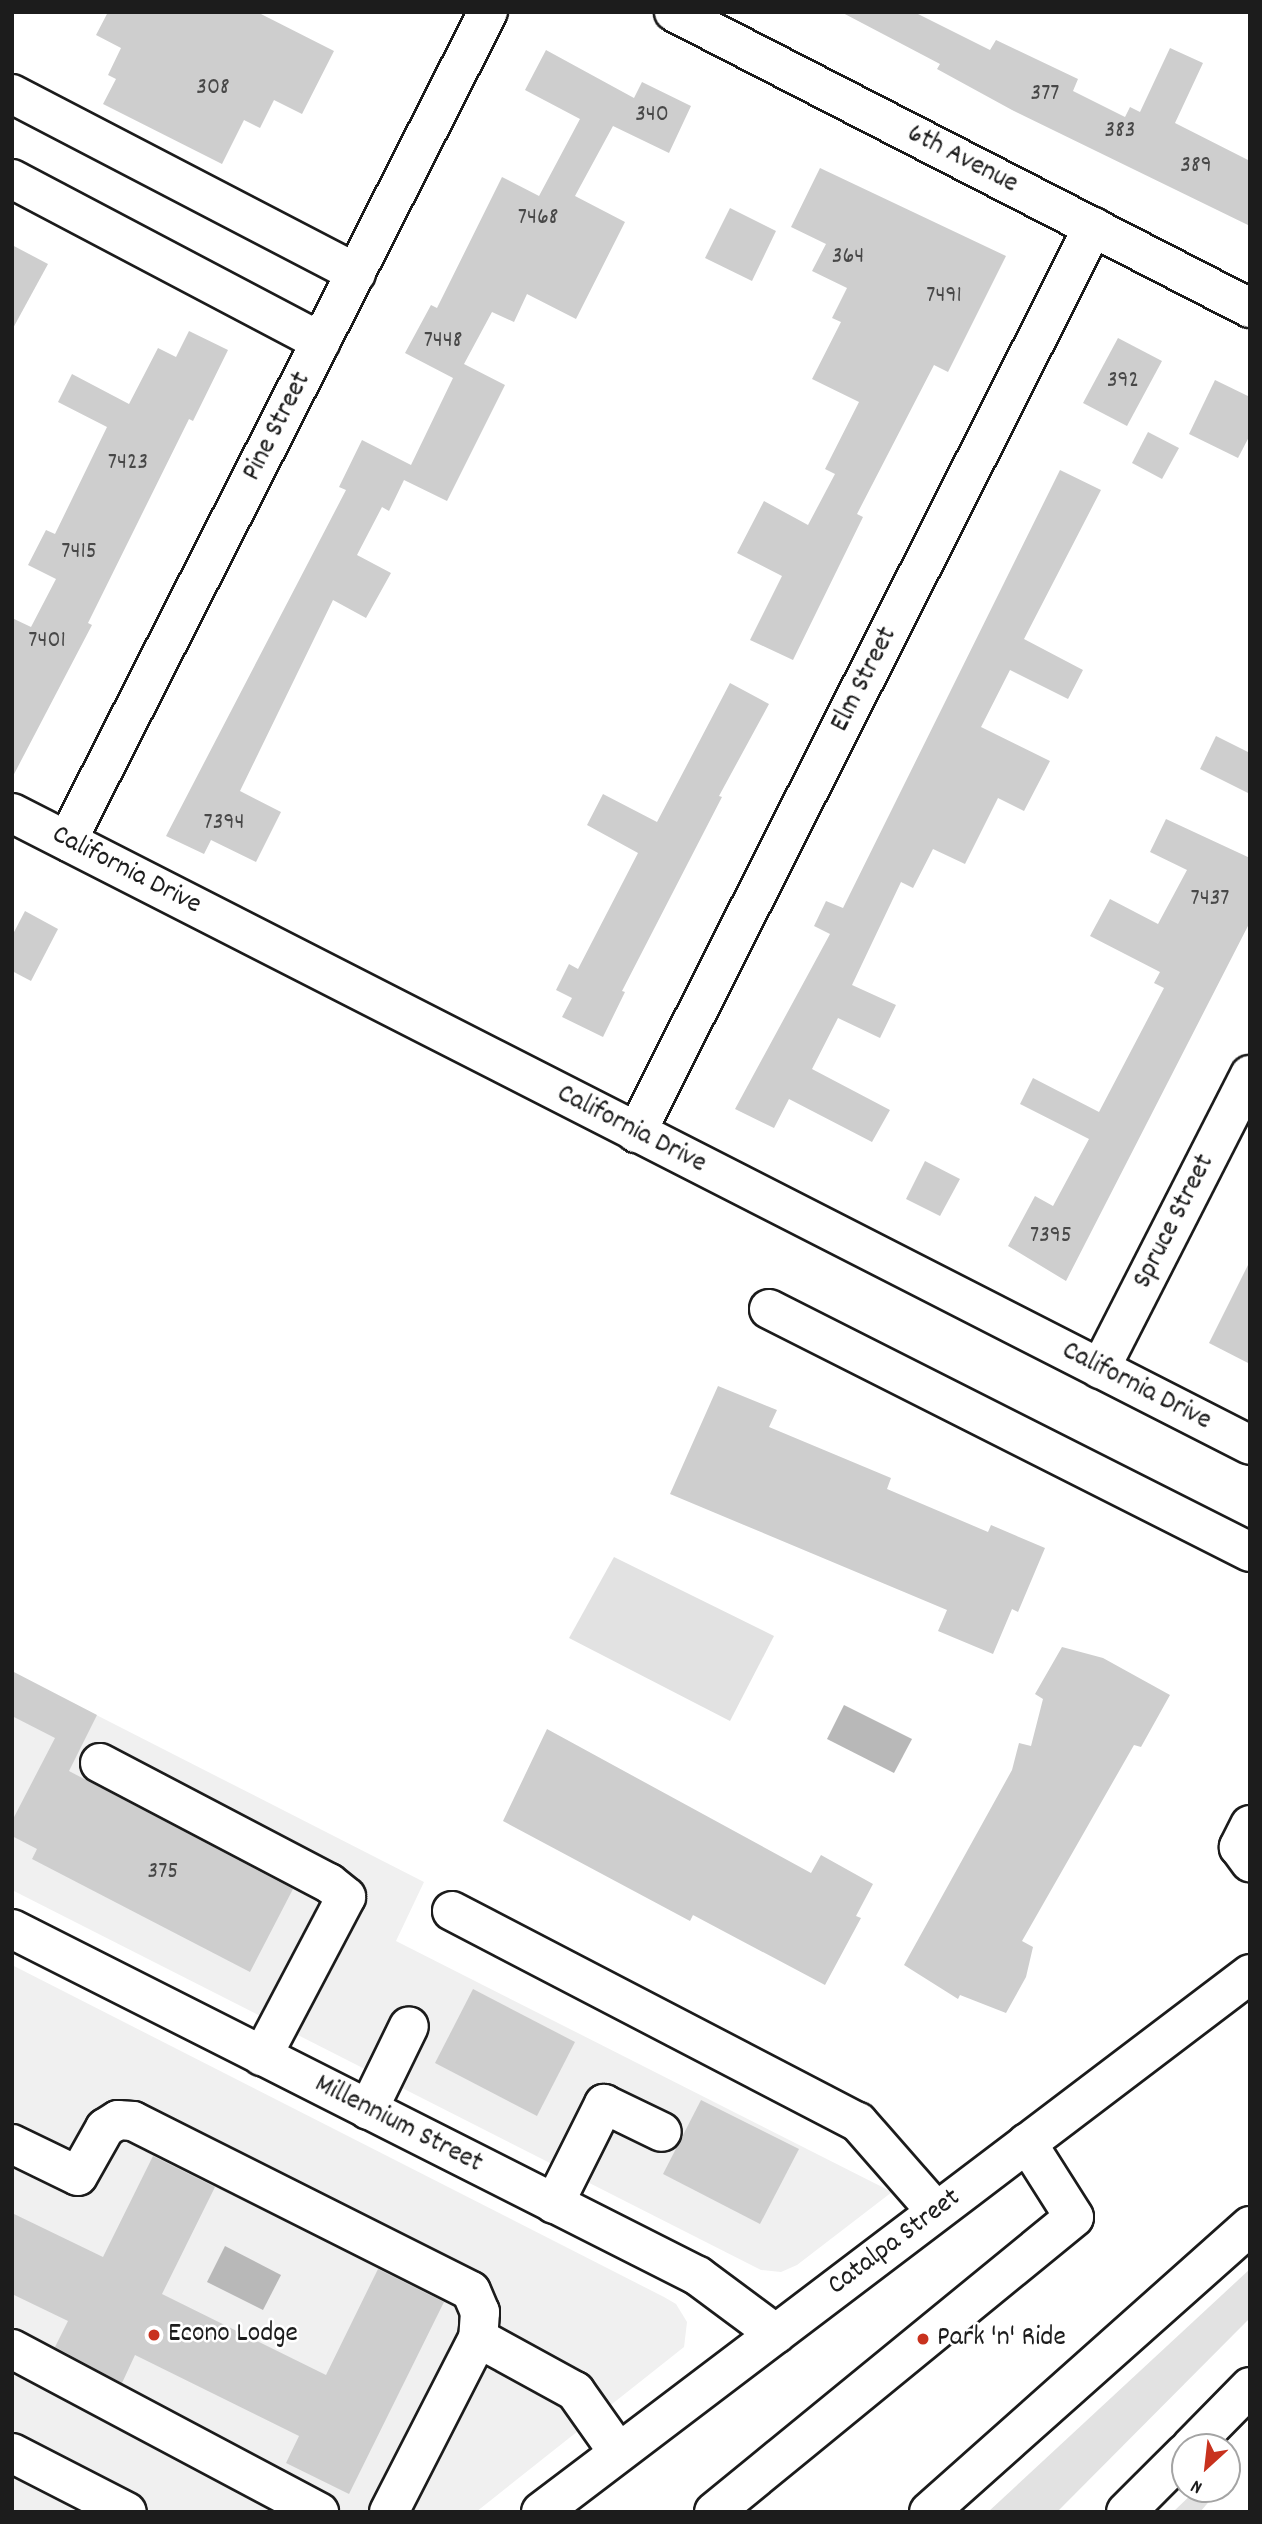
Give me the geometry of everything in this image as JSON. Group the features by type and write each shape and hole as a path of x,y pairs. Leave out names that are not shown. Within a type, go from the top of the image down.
{"main road":[{"name":"Pine Street","path":"67,841 488,12"},
{"name":"6th Avenue","path":"674,12 1250,308"},
{"path":"12,94 356,273"},
{"path":"12,179 321,342"},
{"name":"Elm Street","path":"636,1133 1093,227"},
{"name":"California Drive","path":"12,813 1250,1446"},
{"name":"Spruce Street","path":"1100,1369 1250,1074"},
{"path":"769,1309 1250,1552"},
{"path":"100,1763 329,1883 346,1897 262,2056"},
{"path":"1250,1825 1239,1847 1250,1862"},
{"path":"452,1911 858,2122 936,2211"},
{"name":"Millennium Street","path":"12,1929 698,2276 776,2334"},
{"name":"Catalpa Street","path":"541,2512 1250,1974"},
{"path":"368,2110 409,2026"},
{"path":"554,2204 604,2104 662,2132"},
{"path":"12,2144 78,2176 105,2127 118,2120 133,2121 471,2291 480,2312 478,2338 389,2512"},
{"path":"714,2512 1074,2217 1027,2143"},
{"path":"929,2512 1250,2226"},
{"path":"478,2338 575,2391 618,2452"},
{"path":"12,2349 319,2512"},
{"path":"1205,2433 1250,2387"},
{"path":"12,2453 127,2512"},
{"path":"1126,2512 1171,2467"}],"shaded area":[{"path":"614,1557 774,1636 730,1721 569,1638"},
{"path":"12,1672 424,1882 396,1941 892,2192 797,2265 781,2272 761,2270 12,1890"},
{"path":"844,1705 912,1739 894,1773 827,1739"},
{"path":"12,1965 664,2297 676,2304 687,2322 684,2347 476,2512 12,2512"},
{"path":"225,2246 281,2275 263,2310 207,2282"},
{"path":"1250,2269 1250,2318 1057,2512 988,2512"},
{"path":"1182,2503 1208,2503 1200,2512 1173,2512"}],"building":[{"path":"108,12 257,12 334,51 302,114 274,100 260,128 244,120 222,164 103,104 116,79 108,75 121,48 96,35"},
{"path":"841,12 914,12 990,50 996,40 1078,79 1073,91 1125,117 1130,107 1140,112 1170,48 1203,63 1175,123 1250,161 1250,226 1012,110 937,69 940,64"},
{"path":"546,50 634,98 642,82 691,106 669,153 613,126 575,196 625,222 576,319 527,294 514,322 492,312 464,364 505,385 447,501 404,480 389,511 382,507 357,555 391,573 366,618 333,600 240,791 281,812 256,862 211,840 204,854 166,836 346,490 339,487 362,440 411,465 453,378 405,353 431,305 437,308 502,177 539,196 580,119 525,90"},
{"path":"820,168 1006,256 948,372 934,365 857,514 863,517 793,660 750,640 782,576 737,553 764,501 808,525 835,474 825,469 859,402 812,379 841,322 832,318 847,288 812,271 826,244 791,227"},
{"path":"730,208 776,231 752,281 705,258"},
{"path":"12,245 48,264 12,330"},
{"path":"189,331 228,350 193,421 189,419 88,623 92,625 12,778 12,618 31,627 56,579 28,565 46,530 55,534 107,427 58,402 72,374 129,404 158,348 176,357"},
{"path":"1118,338 1162,361 1127,426 1083,403"},
{"path":"1215,380 1250,397 1250,435 1238,458 1189,434"},
{"path":"1148,432 1179,448 1162,479 1132,463"},
{"path":"1060,470 1101,490 1024,639 1083,670 1068,699 1010,670 981,727 1050,761 1024,811 998,798 965,864 933,849 913,888 901,882 852,985 896,1005 880,1038 838,1018 812,1069 890,1110 872,1142 789,1099 774,1128 735,1109 830,934 814,926 826,901 843,908"},
{"path":"730,683 769,704 719,796 722,797 622,991 625,992 603,1037 562,1017 572,998 556,990 569,964 578,969 638,853 587,825 603,794 657,822"},
{"path":"1216,736 1250,753 1250,794 1200,769"},
{"path":"1166,819 1250,858 1250,922 1066,1281 1008,1246 1035,1196 1053,1206 1089,1139 1020,1104 1033,1078 1099,1112 1164,988 1154,983 1160,972 1090,936 1110,899 1158,924 1187,870 1150,852"},
{"path":"25,911 58,929 31,981 12,971 12,936"},
{"path":"925,1161 960,1179 940,1216 906,1199"},
{"path":"1250,1261 1250,1364 1209,1343"},
{"path":"718,1386 777,1410 769,1427 891,1478 887,1489 988,1532 991,1525 1045,1548 1018,1612 1012,1609 993,1654 938,1631 947,1610 670,1494"},
{"path":"1062,1647 1103,1658 1170,1695 1141,1747 1134,1745 1022,1941 1033,1947 1026,1977 1006,2013 960,1995 958,1999 904,1965 1012,1770 1019,1743 1031,1746 1043,1699 1035,1694"},
{"path":"12,1671 97,1715 69,1771 293,1889 250,1972 32,1859 37,1849 12,1836 12,1821 55,1738 12,1716"},
{"path":"547,1729 811,1873 821,1855 873,1884 856,1916 861,1918 825,1985 693,1915 690,1921 503,1821"},
{"path":"473,1989 575,2042 537,2116 435,2063"},
{"path":"701,2100 799,2149 760,2224 663,2174"},
{"name":"Econo Lodge","path":"153,2156 215,2187 162,2294 326,2375 378,2269 444,2302 349,2494 286,2463 299,2436 135,2355 122,2383 55,2347 68,2321 12,2294 12,2213 103,2257"}],"place":[{"name":"Econo Lodge","path":"154,2335"},
{"name":"Park 'n' Ride","path":"923,2339"}]}
